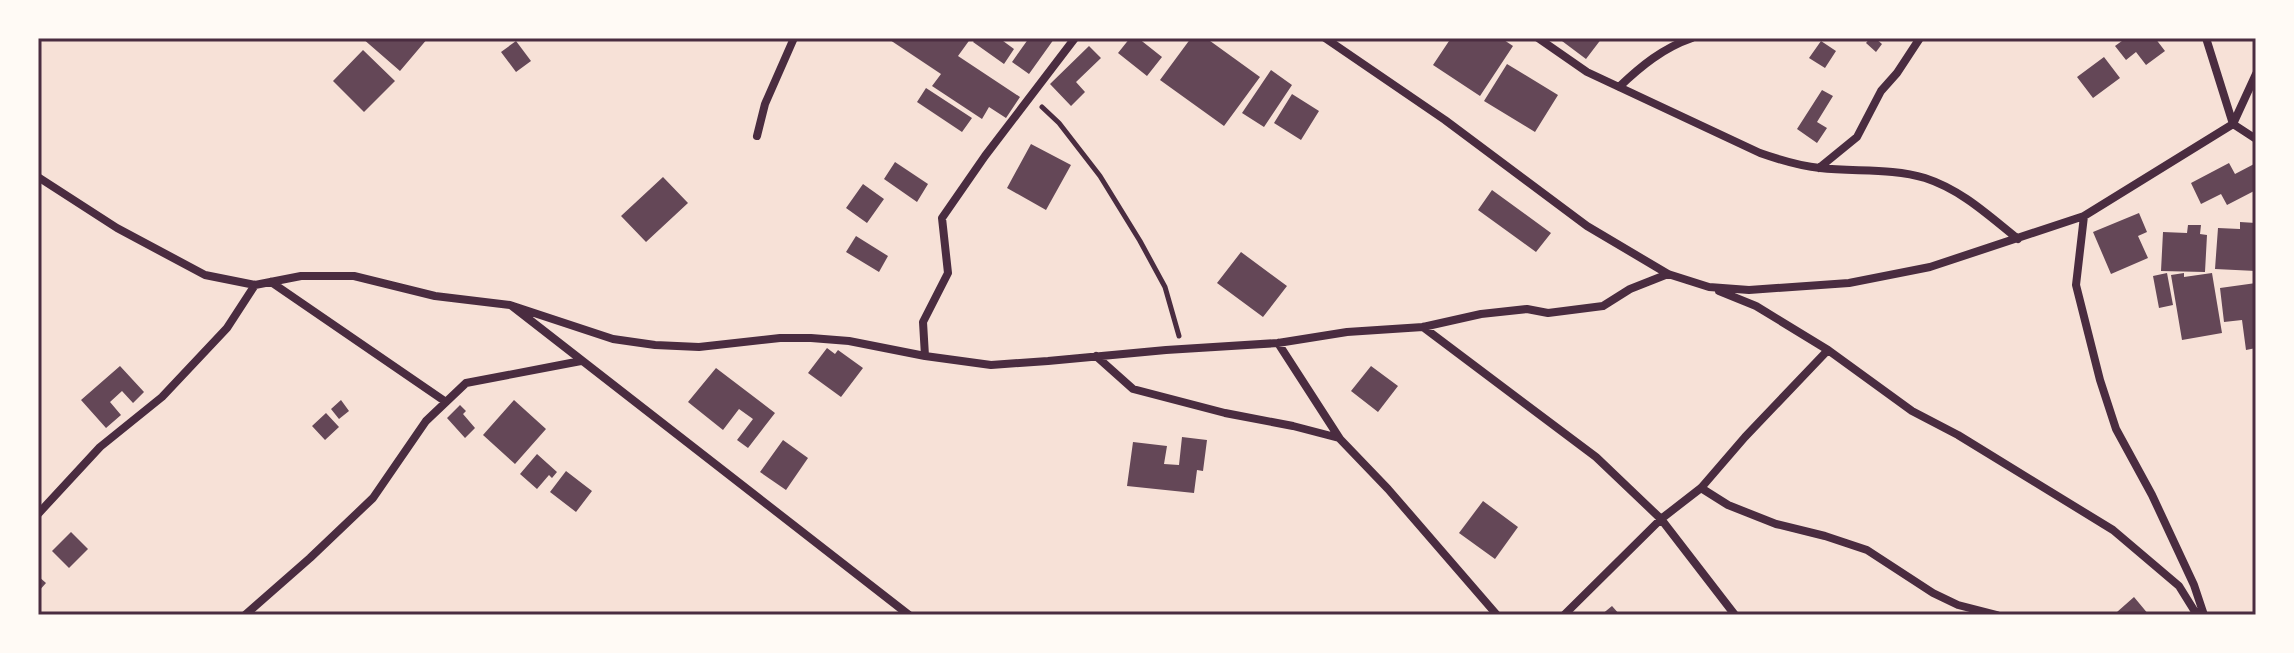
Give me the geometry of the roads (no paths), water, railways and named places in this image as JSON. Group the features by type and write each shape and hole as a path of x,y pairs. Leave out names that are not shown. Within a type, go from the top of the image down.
{"street":[{"path":"757,136 765,104 794,38"},
{"path":"925,356 923,322 948,273 942,218 1075,38"},
{"path":"1325,38 1445,120 1587,226 1668,274 1756,306 1828,350 1912,411 1971,443 2113,530 2179,586 2197,615"},
{"path":"1538,38 1587,72 1760,153 1819,168 1925,178 1959,193 2018,239"},
{"path":"1619,87 1642,65 1677,43 1692,38"},
{"path":"1819,168 1857,137 1881,91 1920,38"},
{"path":"2206,38 2233,124 2256,139"},
{"path":"1709,287 1749,290 1849,283 1930,267 2084,216 2233,124 2256,74"},
{"path":"38,177 117,228 178,262 205,275 255,285 301,276 354,276 435,296 510,305 613,339 655,345 699,347 780,338 811,338 849,341 991,365 1278,343 1347,332 1423,327 1452,318 1481,314 1527,309 1548,313 1603,306 1630,289 1668,274"},
{"path":"2084,216 2076,285 2100,380 2116,429 2152,495 2194,585 2204,615"},
{"path":"271,282 446,402"},
{"path":"38,514 100,447 173,385 227,328 255,285"},
{"path":"510,305 909,615"},
{"path":"1423,327 1596,457 1661,519 1735,615"},
{"path":"1278,343 1340,439 1388,489 1497,615"},
{"path":"1564,615 1661,519 1701,488 1828,350"},
{"path":"1096,356 1133,389 1340,439"},
{"path":"245,615 373,498 426,421 466,383 581,361"},
{"path":"1701,488 1728,505 1776,524 1867,550 1933,593 1958,605 1997,615"}]}
